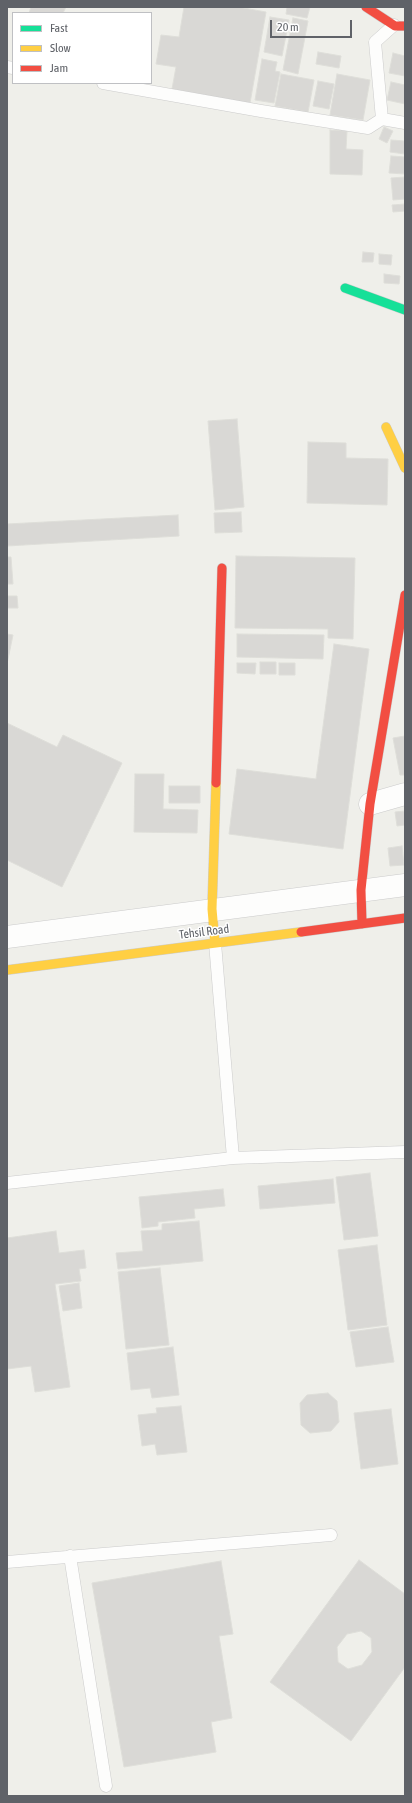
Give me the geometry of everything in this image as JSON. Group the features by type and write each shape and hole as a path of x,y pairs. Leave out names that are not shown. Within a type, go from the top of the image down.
{"street":[{"path":"366,7 400,26"},
{"path":"345,288 405,310"},
{"path":"386,427 405,468"},
{"path":"215,943 212,910 222,568"},
{"path":"362,924 362,890 370,804 405,596"},
{"path":"370,804 405,794"},
{"path":"7,937 405,885"},
{"name":"Tehsil Road","path":"7,970 405,918"}],"lane":[{"path":"382,119 375,42 400,26"},
{"path":"109,84 368,128 382,119 405,123"},
{"path":"215,943 234,1158"},
{"path":"7,1183 234,1158 405,1152"},
{"path":"7,1562 331,1535"},
{"path":"70,1556 106,1786"}],"building":[{"path":"31,7 66,7 64,12 29,12"},
{"path":"184,7 238,7 266,12 250,103 172,89 176,67 156,64 161,35 179,37"},
{"path":"287,7 310,7 307,18 286,14"},
{"path":"270,17 289,20 282,56 264,52"},
{"path":"293,18 308,21 298,74 283,70"},
{"path":"318,52 341,56 339,68 316,64"},
{"path":"393,53 405,56 405,76 389,73"},
{"path":"262,59 277,62 275,71 280,72 274,103 255,100"},
{"path":"281,74 314,80 308,112 275,106"},
{"path":"337,74 370,80 363,120 330,115"},
{"path":"318,81 334,84 329,109 313,106"},
{"path":"391,82 405,85 405,104 387,100"},
{"path":"384,127 393,131 387,143 379,139"},
{"path":"330,130 347,131 346,149 363,150 362,175 330,174"},
{"path":"391,140 405,141 405,154 390,152"},
{"path":"391,156 405,157 405,174 389,173"},
{"path":"405,177 405,199 393,200 391,178"},
{"path":"405,204 405,211 393,212 392,205"},
{"path":"363,252 374,253 373,262 362,262"},
{"path":"379,254 392,255 391,265 379,264"},
{"path":"384,274 400,276 399,284 384,283"},
{"path":"237,419 244,507 215,510 208,421"},
{"path":"308,442 346,443 346,458 388,459 387,505 307,503"},
{"path":"241,512 242,532 215,533 214,513"},
{"path":"178,515 179,536 7,546 7,524"},
{"path":"236,556 355,558 353,639 328,638 328,629 235,628"},
{"path":"7,557 11,557 13,584 7,584"},
{"path":"7,596 17,596 18,608 7,608"},
{"path":"7,634 13,635 7,664"},
{"path":"237,634 324,635 323,659 237,657"},
{"path":"334,644 369,649 343,849 229,834 237,769 316,779"},
{"path":"260,662 276,662 276,674 260,674"},
{"path":"237,663 256,663 255,674 237,673"},
{"path":"279,663 295,663 295,675 279,675"},
{"path":"7,723 57,747 63,735 122,763 62,887 7,860"},
{"path":"405,736 405,775 400,775 393,738"},
{"path":"135,774 164,774 163,809 198,810 197,833 134,832"},
{"path":"169,786 200,786 200,803 169,803"},
{"path":"405,811 405,825 397,826 395,812"},
{"path":"402,846 404,865 390,866 388,848"},
{"path":"370,1173 378,1236 344,1240 336,1177"},
{"path":"333,1179 335,1203 260,1209 258,1186"},
{"path":"223,1189 225,1206 194,1209 195,1218 158,1222 158,1226 142,1228 139,1197"},
{"path":"199,1221 203,1261 118,1269 116,1253 143,1251 141,1231 162,1230 162,1224"},
{"path":"56,1231 59,1253 84,1250 86,1268 79,1269 81,1281 55,1284 70,1387 35,1392 31,1366 7,1369 7,1238"},
{"path":"377,1245 387,1325 348,1330 338,1250"},
{"path":"160,1268 169,1345 126,1349 118,1272"},
{"path":"79,1283 82,1308 63,1311 59,1286"},
{"path":"388,1327 394,1362 356,1367 350,1332"},
{"path":"173,1347 179,1395 152,1398 150,1388 131,1390 127,1353"},
{"path":"328,1393 337,1401 339,1422 331,1431 310,1433 301,1425 300,1403 307,1395"},
{"path":"181,1406 187,1452 157,1455 155,1444 142,1446 138,1415 157,1413 156,1408"},
{"path":"391,1409 398,1464 361,1469 354,1413"},
{"path":"359,1560 405,1594 405,1667 351,1741 270,1682","holes":["361,1631 371,1638 372,1652 362,1665 348,1669 338,1662 337,1647 347,1634"]},
{"path":"221,1561 233,1634 219,1636 232,1718 211,1722 216,1752 124,1767 92,1583"}],"traffic: fast":[{"path":"345,288 405,310"}],"traffic: slow":[{"path":"386,427 405,468"},
{"path":"215,943 212,909 216,783"},
{"path":"7,970 301,932"}],"traffic: jam":[{"path":"366,7 395,26 405,26"},
{"path":"216,783 222,568"},
{"path":"362,924 361,890 370,804 405,595"},
{"path":"301,932 405,918"}]}
